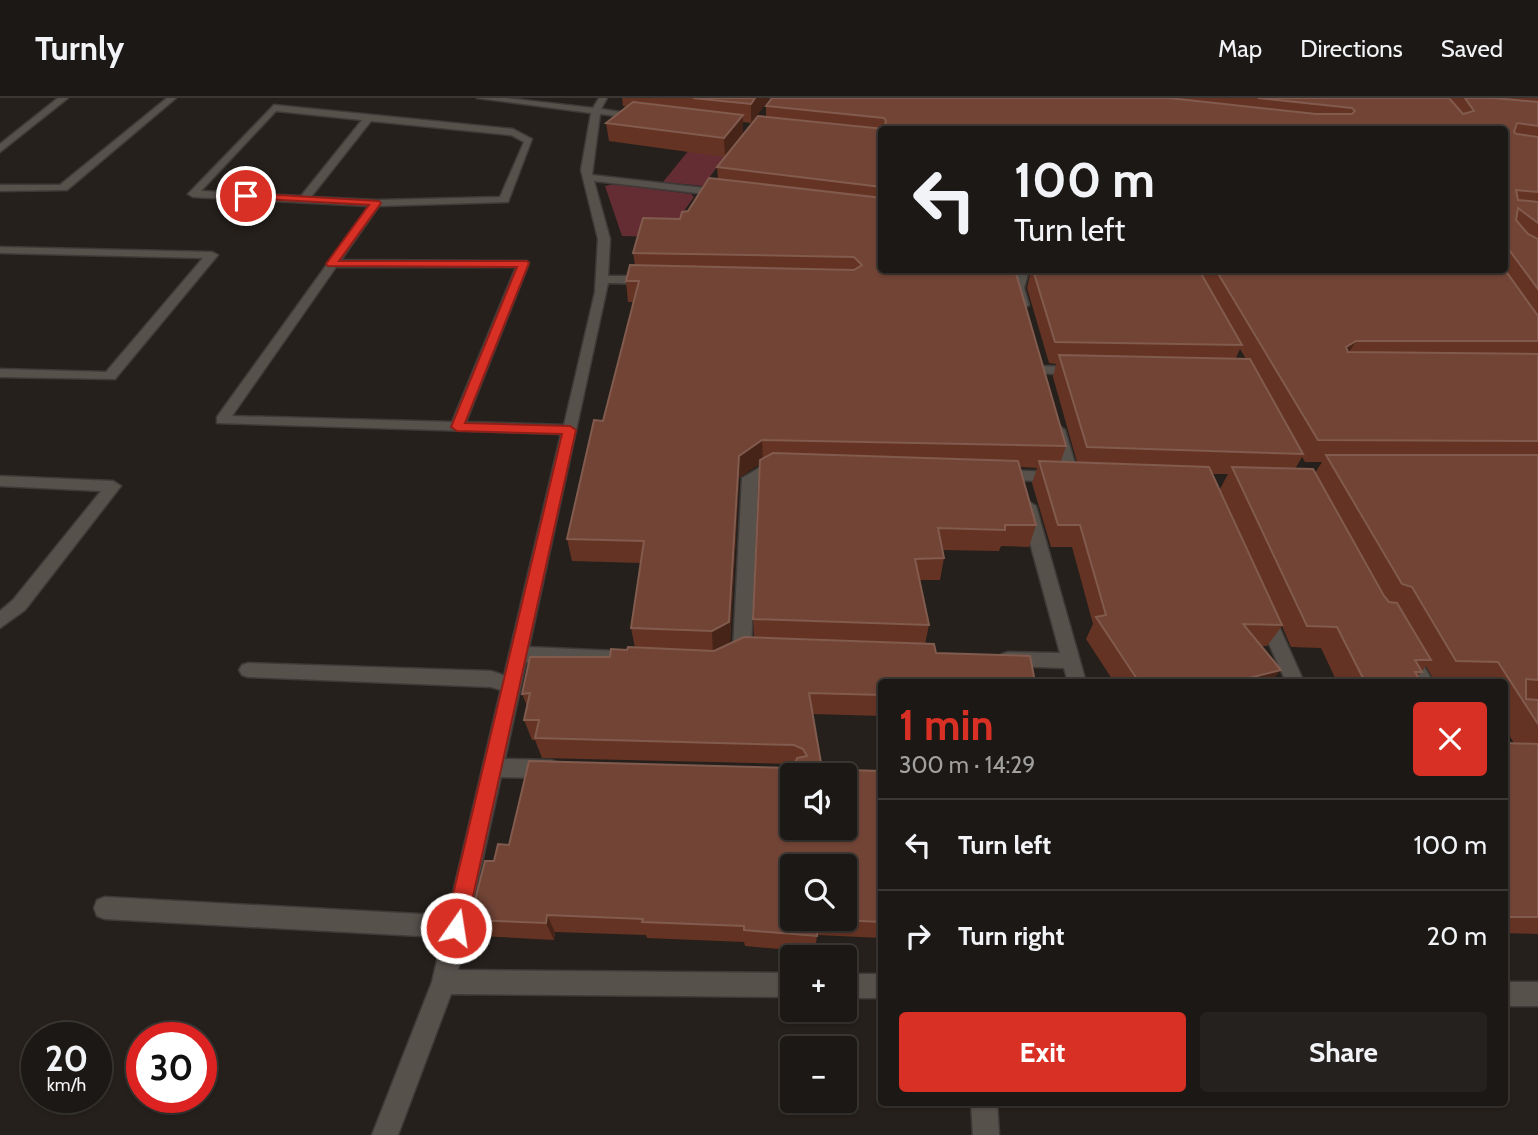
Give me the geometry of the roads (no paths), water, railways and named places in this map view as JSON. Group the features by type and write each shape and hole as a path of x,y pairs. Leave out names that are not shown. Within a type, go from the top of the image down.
{"street":[{"path":"0,149 64,98"},
{"path":"0,188 63,188 172,98"},
{"path":"481,98 600,104 659,118"},
{"path":"384,1135 444,982 604,279 604,239 587,177 600,104"},
{"path":"274,108 368,118 513,132 529,141 504,200 376,203 193,194 274,108"},
{"path":"304,199 368,118"},
{"path":"587,177 734,195"},
{"path":"699,202 715,181"},
{"path":"376,203 222,420 570,430"},
{"path":"0,250 212,255 110,376 0,373"},
{"path":"332,264 523,263 457,427"},
{"path":"1022,273 1018,288 1028,323"},
{"path":"604,279 656,280"},
{"path":"1041,371 1096,371"},
{"path":"978,474 1078,477 1052,410"},
{"path":"725,658 749,649 750,478 769,467 797,468"},
{"path":"1020,475 1076,679"},
{"path":"0,481 113,486 19,605 0,621"},
{"path":"1256,594 1294,679"},
{"path":"1398,638 1422,679"},
{"path":"518,654 638,659"},
{"path":"988,658 1070,661"},
{"path":"248,670 491,679 511,685"},
{"path":"492,768 577,770"},
{"path":"105,908 456,928"},
{"path":"444,982 780,985"},
{"path":"857,986 878,986"},
{"path":"1508,994 1538,994"},
{"path":"984,1106 986,1135"}]}
